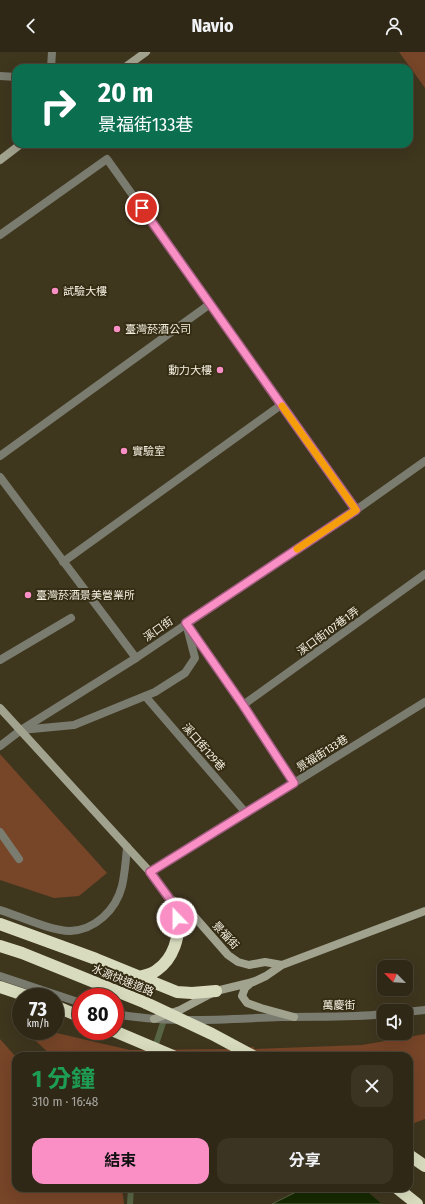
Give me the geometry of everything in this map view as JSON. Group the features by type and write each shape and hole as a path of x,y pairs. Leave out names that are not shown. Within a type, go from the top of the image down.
{"highway":[{"path":"140,977 157,971 167,960 175,947 178,924 172,902"},
{"path":"0,924 96,959 177,992 192,994 216,990"},
{"name":"水源快速道路","path":"0,946 22,953 146,1003 246,1052"},
{"path":"0,987 12,991"},
{"path":"124,1035 164,1052"},
{"path":"413,1157 425,1166"},
{"path":"402,1192 416,1204"}],"street":[{"path":"51,64 52,52"},
{"path":"130,64 146,52"},
{"path":"0,76 12,77"},
{"path":"0,160 16,148"},
{"path":"0,235 108,159 356,510"},
{"path":"0,456 210,304"},
{"path":"63,562 281,405"},
{"name":"溪口街","path":"0,746 21,730 136,658 356,510 425,461"},
{"path":"0,477 136,658"},
{"name":"溪口街107巷1弄","path":"243,705 425,574"},
{"path":"0,660 71,618"},
{"path":"21,730 74,725 155,692 185,673 195,658 186,623"},
{"path":"186,623 243,705 294,783"},
{"name":"溪口街129巷","path":"145,696 246,813"},
{"name":"景福街133巷","path":"150,872 425,702"},
{"name":"景福街","path":"0,708 150,872 172,902 193,915 228,955 238,962 249,965 265,962 282,965 425,911"},
{"path":"0,832 19,858"},
{"path":"0,910 52,928 70,931 85,928 100,921 112,907 122,888 127,847"},
{"path":"282,965 245,988 242,996 247,1003 294,1016"},
{"path":"0,976 72,1000"},
{"path":"154,1020 180,1010 216,990 253,982"},
{"path":"413,1011 425,1010"},
{"name":"萬慶街","path":"124,1015 154,1020 191,1020 294,1016 377,1015"}],"shaded area":[{"path":"399,52 425,52 425,88 413,71 413,64 408,64"},
{"path":"0,754 107,873 79,896 54,898 0,880"},
{"path":"425,1034 425,1119 413,1124 413,1052 48,1052 35,1040 64,1040 64,1035 72,1037 72,1040 87,1040 130,1050 233,1049 254,1047 254,1049 362,1045 391,1040 413,1040 413,1036"},
{"path":"0,1039 12,1052 12,1192 122,1192 124,1204 0,1204"},
{"path":"296,1192 413,1192 425,1204 272,1204"}],"pier":[{"path":"425,1141 425,1204 382,1204 368,1192 413,1192 413,1146"}],"waterway":[{"path":"153,1052 163,1023"},
{"path":"130,1204 131,1192"}],"slow traffic":[{"path":"282,406 356,510 297,549"}],"place":[{"name":"試驗大樓","path":"55,291"},
{"name":"臺灣菸酒公司","path":"117,329"},
{"name":"動力大樓","path":"220,370"},
{"name":"實驗室","path":"124,451"},
{"name":"臺灣菸酒景美營業所","path":"28,595"}],"route":[{"path":"142,208 356,510 186,623 243,705 294,783 150,872 172,902 177,918"}]}
